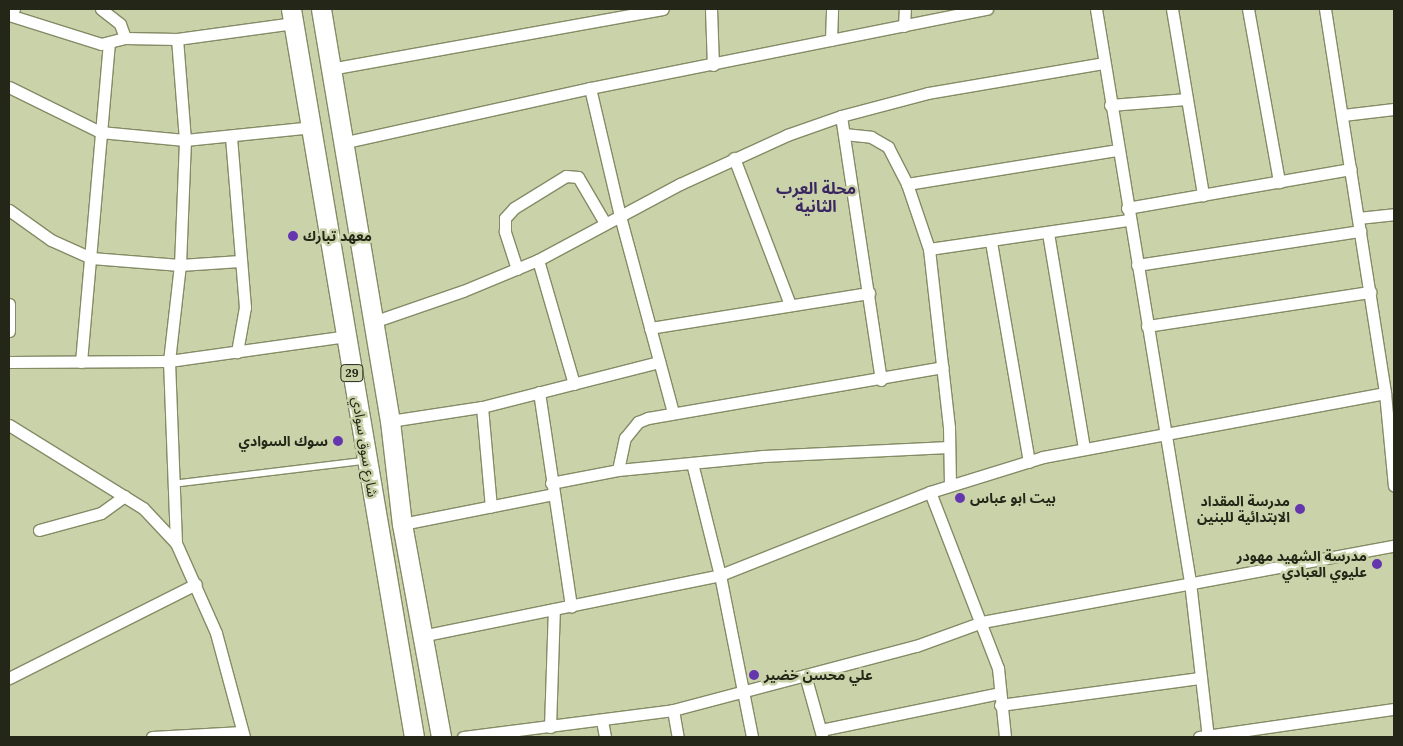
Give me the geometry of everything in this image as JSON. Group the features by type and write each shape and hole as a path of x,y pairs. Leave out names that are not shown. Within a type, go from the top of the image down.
{"main road":[{"name":"شارع سوق سوادي","path":"321,9 390,421 402,524 441,737"},
{"name":"شارع سوق سوادي","path":"293,16 313,127 366,461 414,737"},
{"path":"366,461 395,457"}],"street":[{"path":"12,9 9,14 87,42 109,43 125,38 178,39 293,16"},
{"path":"101,9 120,24 125,38"},
{"path":"330,69 596,14 663,9"},
{"path":"711,9 714,64"},
{"path":"831,40 832,9"},
{"path":"904,26 905,9"},
{"path":"342,143 590,88 987,9"},
{"path":"1096,9 1116,150 1166,432 1190,582 1201,678 1205,737 1394,710"},
{"path":"1172,9 1203,195"},
{"path":"1248,9 1278,182"},
{"path":"1325,9 1385,393 1394,486"},
{"path":"176,542 170,361 180,265 185,140 178,39"},
{"path":"81,362 109,43"},
{"path":"373,322 538,260 605,223 734,158 840,116 928,93 1103,63"},
{"path":"9,87 100,132 185,140 231,137 313,127"},
{"path":"590,88 620,216 673,412"},
{"path":"1110,105 1187,99"},
{"path":"1343,115 1394,109"},
{"path":"840,116 881,380"},
{"path":"844,134 880,141 894,156 907,184 929,249 943,367 950,447 950,484"},
{"path":"231,137 245,314 237,339 237,352"},
{"path":"907,184 1116,150"},
{"path":"734,158 790,305"},
{"path":"929,249 1048,233 1203,195 1351,169"},
{"path":"517,269 505,231 505,218 514,208 566,176 578,177 605,223"},
{"path":"9,210 52,240 91,258 180,265 240,261"},
{"path":"1358,218 1394,214"},
{"path":"1137,265 1360,232"},
{"path":"1048,233 1084,449"},
{"path":"991,242 1029,462"},
{"path":"538,260 574,384"},
{"path":"1147,326 1370,292"},
{"path":"650,328 869,293"},
{"path":"9,304 9,331"},
{"path":"9,362 170,361 346,336"},
{"path":"390,421 482,407 659,362"},
{"path":"618,470 624,438 638,422 673,412 881,380 943,367"},
{"path":"539,392 571,607"},
{"path":"421,636 720,576 950,484 1029,462 1166,432 1385,393"},
{"path":"482,407 490,506"},
{"path":"9,425 143,508 176,542 196,584 216,633 243,735 152,737"},
{"path":"551,482 618,470 763,456 950,447"},
{"path":"692,463 720,576 752,737"},
{"path":"930,492 982,622 998,668 1005,737"},
{"path":"402,524 553,494"},
{"path":"40,530 101,512 124,496"},
{"path":"464,737 602,721 673,710 744,694 805,675 916,646 982,622 1190,582 1394,546"},
{"path":"9,678 196,584"},
{"path":"550,727 554,609"},
{"path":"805,675 822,734 1000,699 1201,678"},
{"path":"673,710 678,737"},
{"path":"602,721 605,737"}],"lane":[{"path":"173,484 366,461"}],"place":[{"name":"معهد تبارك","path":"293,236"},
{"name":"سوك السوادي","path":"338,441"},
{"name":"بيت ابو عباس","path":"960,498"},
{"name":"مدرسة المقداد الابتدائية للبنين","path":"1300,509"},
{"name":"مدرسة الشهيد مهودر عليوي العبادي","path":"1377,564"},
{"name":"علي محسن خضير","path":"754,675"}],"district":[{"name":"محلة العرب الثانية","path":"816,197"}]}
